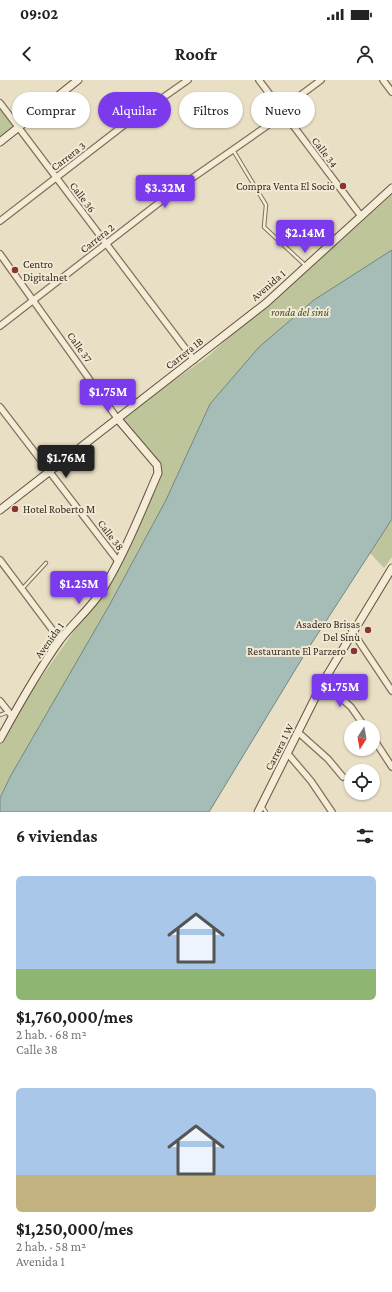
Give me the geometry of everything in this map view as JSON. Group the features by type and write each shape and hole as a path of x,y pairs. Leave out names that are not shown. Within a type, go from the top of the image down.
{"street":[{"path":"63,92 78,80"},
{"name":"Carrera 3","path":"0,221 128,122 188,80"},
{"name":"Calle 34","path":"259,80 268,92"},
{"name":"Carrera 2","path":"305,92 321,80"},
{"path":"383,80 392,92"},
{"name":"Calle 36","path":"0,102 12,119"},
{"path":"0,142 17,128"},
{"name":"Calle 36","path":"19,128 194,360"},
{"name":"Carrera 2","path":"0,326 178,188 265,128"},
{"name":"Calle 34","path":"294,128 361,216"},
{"name":"Avenida 1","path":"229,332 266,303 392,188"},
{"name":"Calle 37","path":"0,254 117,418 159,468"},
{"name":"Carrera 1B","path":"0,510 229,332"},
{"name":"Calle 38","path":"0,407 118,561"},
{"name":"Avenida 1","path":"0,739 10,714 60,640 90,607 118,561 159,468"},
{"path":"0,560 60,640"},
{"name":"Carrera 1 W","path":"260,809 323,682 352,631 392,569"},
{"path":"352,631 392,691"},
{"path":"323,682 351,707 360,720"},
{"path":"0,701 10,714"},
{"path":"299,733 328,759 343,777"},
{"path":"380,749 392,767"},
{"path":"288,754 310,781 332,812"}],"lane":[{"path":"233,150 266,205 264,227 306,266"},
{"path":"22,589 46,563"},
{"path":"0,715 10,714"},
{"path":"260,809 266,812"}],"green space":[{"path":"0,107 12,124 12,128 15,128 0,139"},
{"name":"ronda del sinú","path":"392,190 392,250 354,275 210,404 166,500 110,604 0,797 0,744 14,716 98,597 160,470 119,418 206,358"},
{"path":"392,519 392,557 384,568 370,553"}],"water":[{"path":"392,250 392,519 306,652 209,812 0,812 0,798 10,777 110,604 166,500 210,404 259,347 314,300"}],"place":[{"name":"Compra Venta El Socio","path":"343,186"},
{"name":"Centro Digitalnet","path":"15,270"},
{"name":"Hotel Roberto M","path":"15,509"},
{"name":"Asadero Brisas Del Sinù","path":"368,630"},
{"name":"Restaurante El Parzero","path":"354,651"}]}
